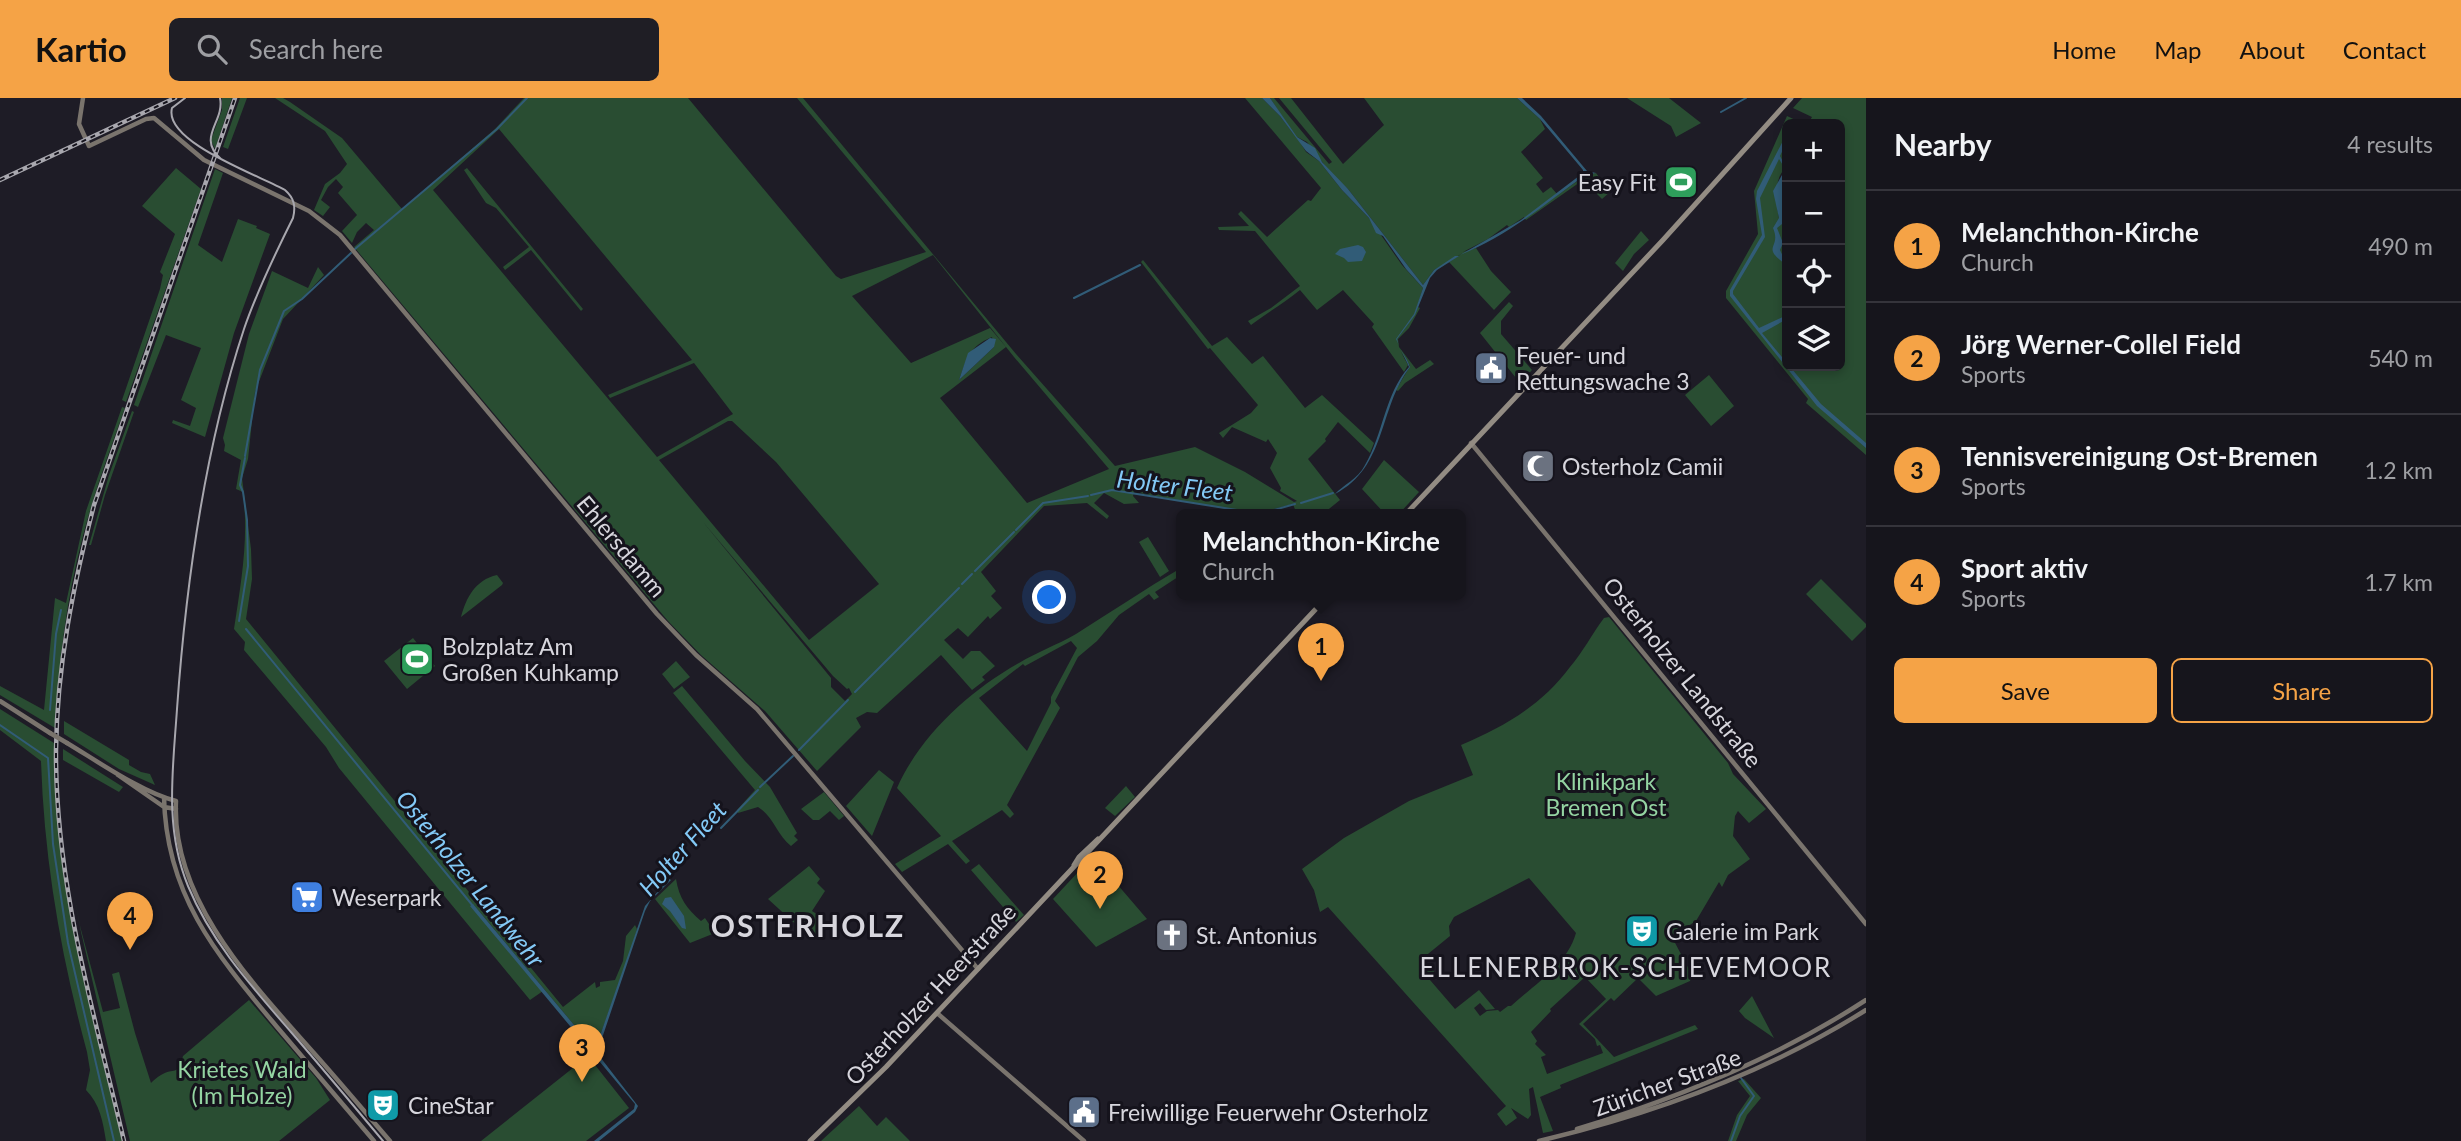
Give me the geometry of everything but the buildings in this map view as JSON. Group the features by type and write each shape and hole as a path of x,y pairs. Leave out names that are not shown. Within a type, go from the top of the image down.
{"main road":[{"name":"Ehlersdamm","path":"83,98 79,124 89,146 138,122 154,118 205,160 309,211 340,235 657,614 696,655 757,709 978,969"},
{"path":"1410,509 1690,211 1791,98"},
{"name":"Osterholzer Landstraße","path":"1471,443 1866,924"},
{"name":"Osterholzer Heerstraße","path":"810,1141 866,1088 1324,600"},
{"path":"0,701 164,807 176,809"},
{"path":"114,773 176,801 179,842 190,881 213,928 270,1003 390,1141"},
{"path":"164,797 173,864 186,898 205,934 243,986 374,1141"},
{"name":"Züricher Straße","path":"1726,1077 1799,1041 1866,1000"},
{"name":"Züricher Straße","path":"1540,1141 1792,1053 1866,1010"},
{"path":"937,1013 1084,1141"},
{"name":"Züricher Straße","path":"1792,1053 1799,1041"},
{"path":"1784,1049 1792,1053"}],"green space":[{"path":"222,98 232,98 215,149 211,140 222,110"},
{"path":"240,98 247,98 228,149 223,147"},
{"path":"275,98 290,102 342,138 402,209 495,129 524,98 688,98 836,276 841,279 926,252 797,98 803,98 1016,354 1115,466 1195,447 1245,472 1294,502 1297,501 1280,491 1281,488 1270,468 1277,453 1268,439 1266,442 1232,427 1223,438 1219,433 1251,413 1258,405 1210,348 1208,349 1141,262 1143,260 1212,346 1227,337 1252,364 1263,356 1305,408 1322,395 1374,443 1370,453 1338,422 1326,441 1308,459 1340,500 1329,509 1295,509 1293,504 1274,509 1227,509 1134,492 1133,496 1139,503 1124,504 1104,493 1094,503 1109,516 1107,519 1087,503 1044,506 981,572 996,591 991,596 1002,608 990,619 988,616 968,637 958,628 944,640 963,659 971,651 980,651 995,666 982,677 985,680 972,690 941,655 877,713 867,712 856,718 861,727 817,771 765,711 701,655 668,621 354,247 374,230 366,223 357,232 352,243 342,231 357,215 338,193 343,187 336,179 321,200 330,207 323,216 314,210 325,184 347,164 325,131","holes":["499,129 692,360 608,395 610,398 694,363 733,414 657,457 433,190","933,255 1014,357 1109,469 1027,503 940,398 1006,347 990,328 911,363 852,296","992,337 994,347 959,380 973,349","732,421 776,462 879,584 809,640 659,460","703,522 833,676 849,688 852,694 845,701 831,687 831,678"]},
{"path":"1245,98 1262,98 1295,136 1270,98 1274,98 1329,164 1332,162 1279,98 1291,98 1343,164 1384,125 1364,98 1517,98 1540,119 1545,129 1521,152 1543,178 1536,184 1543,193 1551,187 1557,194 1529,215 1586,175 1596,173 1610,192 1602,199 1583,180 1526,220 1524,217 1509,227 1507,225 1463,252 1476,248 1491,271 1511,292 1494,310 1449,262 1463,253 1434,270 1423,285 1348,189 1332,175 1307,142 1297,137 1306,152 1319,161 1369,218 1402,265 1423,288 1415,313 1418,307 1420,308 1409,328 1398,339 1399,347 1416,369 1430,360 1434,364 1405,383 1398,391 1396,390 1410,366 1401,352 1408,365 1404,372 1372,327 1374,324 1343,290 1317,310 1300,290 1251,325 1248,321 1300,286 1255,231 1219,230 1218,227 1249,226 1238,214 1241,211 1267,237 1308,200 1311,201 1321,188"},
{"path":"1627,98 1669,98 1701,123 1676,137 1671,126"},
{"path":"1802,98 1866,98 1866,455 1806,403 1808,399 1785,371 1845,371 1845,119 1811,119 1812,117 1793,108"},
{"path":"1782,127 1782,172 1776,191 1779,218 1782,220 1782,367 1726,298 1726,291 1758,234 1754,191"},
{"path":"176,168 201,189 126,402 122,400 160,289 163,275 160,272 175,234 142,206"},
{"path":"467,168 583,309 581,311 531,250 505,270 503,267 529,247 496,208 486,203 464,170"},
{"path":"215,169 223,173 198,245 222,262 238,219 270,234 234,333 205,437 172,423 173,420 190,426 196,408 181,400 201,348 166,335 138,407 134,405"},
{"path":"1641,231 1649,240 1634,254 1623,271 1615,263"},
{"path":"318,267 324,275 283,319 255,392 248,459 242,478 252,579 246,619 563,1007 595,982 596,988 600,986 600,982 615,980 623,961 626,936 635,925 637,929 632,946 595,1050 473,904 543,991 530,1000 339,768 326,747 244,650 245,642 234,629 243,561 245,509 243,492 236,489 241,460 224,451 223,438 249,334 272,271 308,288"},
{"path":"1509,302 1513,306 1501,321 1501,334 1532,370 1520,383 1480,333"},
{"path":"1709,375 1734,406 1711,426 1685,395"},
{"path":"122,407 125,408 92,504 72,583 61,655 55,728 0,695 0,686 44,710 55,598 66,603 86,511"},
{"path":"132,411 134,412 89,545 109,475"},
{"path":"1384,460 1419,492 1403,509 1380,509 1362,489"},
{"path":"1148,537 1169,571 1160,577 1139,542"},
{"path":"1176,571 1176,578 1155,592 1159,597 1154,600 1149,594 1119,615 1097,641 1078,657 1055,701 1060,708 1007,805 1014,814 1010,818 1002,810 952,841 970,861 966,864 948,844 902,872 895,864 941,836 897,788 919,750 948,716 982,687 1026,659 1076,634","holes":["1071,641 1077,648 1051,697 1051,703 1027,751 979,698 1023,664 1025,666"]},
{"path":"497,575 502,585 461,617 477,585"},
{"path":"1821,579 1866,624 1852,641 1806,594"},
{"name":"Klinikpark Bremen Ost","path":"1609,617 1728,763 1733,774 1766,809 1749,823 1738,811 1733,836 1750,859 1728,875 1722,887 1719,882 1696,921 1674,935 1673,939 1692,975 1690,981 1656,996 1638,978 1614,1001 1611,998 1583,1024 1614,1057 1695,1025 1698,1029 1560,1085 1561,1088 1540,1097 1553,1131 1543,1133 1533,1087 1529,1089 1531,1115 1528,1119 1511,1108 1517,1118 1506,1126 1497,1114 1506,1106 1328,907 1320,912 1314,890 1302,869 1344,838 1409,801 1473,775 1461,745 1492,731 1535,704 1559,681 1604,618","holes":["1529,878 1576,933 1572,944 1558,964 1511,1006 1500,1012 1487,1011 1480,1016 1474,1008 1480,1003 1486,1010 1495,1009 1479,990 1455,1009 1430,980 1436,974 1423,958 1450,936 1449,926 1454,917","1585,977 1606,999 1579,1024 1595,1039 1597,1046 1600,1045 1603,1053 1547,1074 1541,1057 1546,1055 1535,1044 1537,1041 1531,1032 1550,1009"]},
{"path":"413,638 435,666 407,689 384,661"},
{"path":"676,661 690,677 674,689 662,674"},
{"path":"682,686 770,787 797,833 794,836 798,840 791,846 768,815 758,807 738,813 737,810 755,790 673,693"},
{"path":"0,709 54,743 56,795 68,895 87,993 123,1141 106,1141 98,1107 86,1090 90,1070 55,908 41,761 0,730"},
{"path":"64,721 129,760 129,765 150,774 155,785 119,769 64,734"},
{"path":"63,749 123,787 119,792 63,760"},
{"path":"879,770 894,782 872,836 846,806"},
{"path":"1126,786 1135,797 1115,816 1105,808"},
{"path":"824,792 844,816 839,820 830,811 819,820 813,820 801,809"},
{"path":"1093,856 1147,919 1096,947 1053,899"},
{"path":"979,864 1024,915 1016,922 971,870"},
{"path":"809,866 820,879 817,883 825,891 812,911 823,918 813,940 768,899"},
{"name":"Krietes Wald (Im Holze)","path":"71,878 80,926 103,1012 120,1008 112,974 119,972 151,1083 161,1075 177,1069 183,1056 249,1000 316,1078 330,1100 279,1141 130,1141 81,932"},
{"path":"676,879 679,892 688,907 701,921 705,918 715,933 690,943 655,899"},
{"path":"1752,996 1774,1038 1739,1011"},
{"path":"588,1056 629,1108 586,1141 481,1141"},
{"path":"1744,1079 1761,1098 1747,1115 1736,1141 1728,1141 1737,1115 1750,1096 1738,1081"},
{"path":"859,1106 877,1126 886,1117 910,1141 821,1141"}],"water":[{"path":"1262,98 1270,98 1297,137 1315,148 1322,162 1348,189 1423,285 1434,270 1459,256 1437,270 1430,278 1415,315 1397,339 1399,345 1396,339 1414,314 1423,288 1383,236 1376,233 1369,218 1319,161 1306,151 1280,116"},
{"path":"1517,98 1522,98 1541,116 1587,171 1596,173 1584,176 1509,229 1460,255 1521,220 1583,173 1540,119"},
{"path":"1782,143 1782,164 1779,159 1760,198 1765,237 1733,294 1759,328 1782,317 1782,322 1762,333 1782,357 1782,362 1730,296 1730,290 1762,235 1757,191"},
{"path":"1782,175 1782,224 1777,228 1782,240 1782,261 1773,250 1773,228 1779,218 1773,191"},
{"path":"1358,245 1366,252 1362,261 1348,262 1335,254 1340,249"},
{"path":"990,338 996,339 994,347 959,380 968,353"},
{"path":"1400,348 1410,367 1392,401 1373,453 1352,483 1335,494 1358,474 1371,453 1389,402 1409,367"},
{"path":"1789,371 1794,371 1821,404 1866,443 1866,448 1817,406"},
{"path":"669,879 671,880 650,901 645,911 597,1053 638,1106 635,1112 599,1141 594,1141 634,1109 635,1104 470,906 473,904 595,1050 645,906"},
{"path":"671,897 684,916 686,929 682,928 662,904 665,898"}],"waterway":[{"name":"Osterholzer Landwehr","path":"355,249 497,129 527,98"},
{"name":"Holter Fleet","path":"1721,112 1746,98"},
{"name":"Osterholzer Landwehr","path":"245,456 260,370 284,311 302,299 351,253"},
{"path":"1074,298 1140,265"},
{"name":"Osterholzer Landwehr","path":"239,621 248,566 247,520 240,485 245,458"},
{"name":"Holter Fleet","path":"1091,495 1112,490 1231,509"},
{"name":"Holter Fleet","path":"1301,503 1333,493"},
{"name":"Holter Fleet","path":"1016,530 1043,503 1088,496"},
{"name":"Holter Fleet","path":"1278,509 1295,504"},
{"name":"Holter Fleet","path":"975,571 1014,532"},
{"name":"Holter Fleet","path":"962,584 972,574"},
{"name":"Holter Fleet","path":"855,692 959,588"},
{"path":"50,710 56,634 61,610"},
{"name":"Osterholzer Landwehr","path":"246,629 473,906"},
{"name":"Holter Fleet","path":"799,750 848,700"},
{"path":"0,725 48,758 53,844 68,943 114,1141"},
{"name":"Holter Fleet","path":"760,787 793,756"},
{"name":"Holter Fleet","path":"721,828 758,790"},
{"path":"1731,1141 1740,1116 1754,1096 1741,1078"}],"tram line":[{"path":"185,98 172,108 173,121 182,133 216,156 285,190 292,199 294,210 293,218 260,287 244,329 218,422 199,517 186,613 172,776 173,820 180,864 197,907 220,945 247,981 383,1141"},
{"path":"220,98 219,115 211,136 211,144 221,159"}],"railway":[{"path":"0,180 175,98"},
{"path":"124,1141 89,996 69,898 57,800 59,688 73,596 94,505 235,98"}],"place":[{"name":"Easy Fit","path":"1681,182"},
{"name":"Feuer- und Rettungswache 3","path":"1491,368"},
{"name":"Osterholz Camii","path":"1538,466"},
{"name":"Bolzplatz Am Großen Kuhkamp","path":"417,659"},
{"name":"Melanchthon-Kirche","path":"1321,681"},
{"name":"Weserpark","path":"307,897"},
{"name":"Jörg Werner-Collel Field","path":"1100,909"},
{"name":"Galerie im Park","path":"1642,931"},
{"name":"St. Antonius","path":"1172,935"},
{"name":"Sport aktiv","path":"130,950"},
{"name":"Tennisvereinigung Ost-Bremen","path":"582,1082"},
{"name":"CineStar","path":"383,1105"},
{"name":"Freiwillige Feuerwehr Osterholz","path":"1084,1112"}],"district":[{"name":"OSTERHOLZ","path":"808,925"},
{"name":"ELLENERBROK-SCHEVEMOOR","path":"1626,967"}]}
